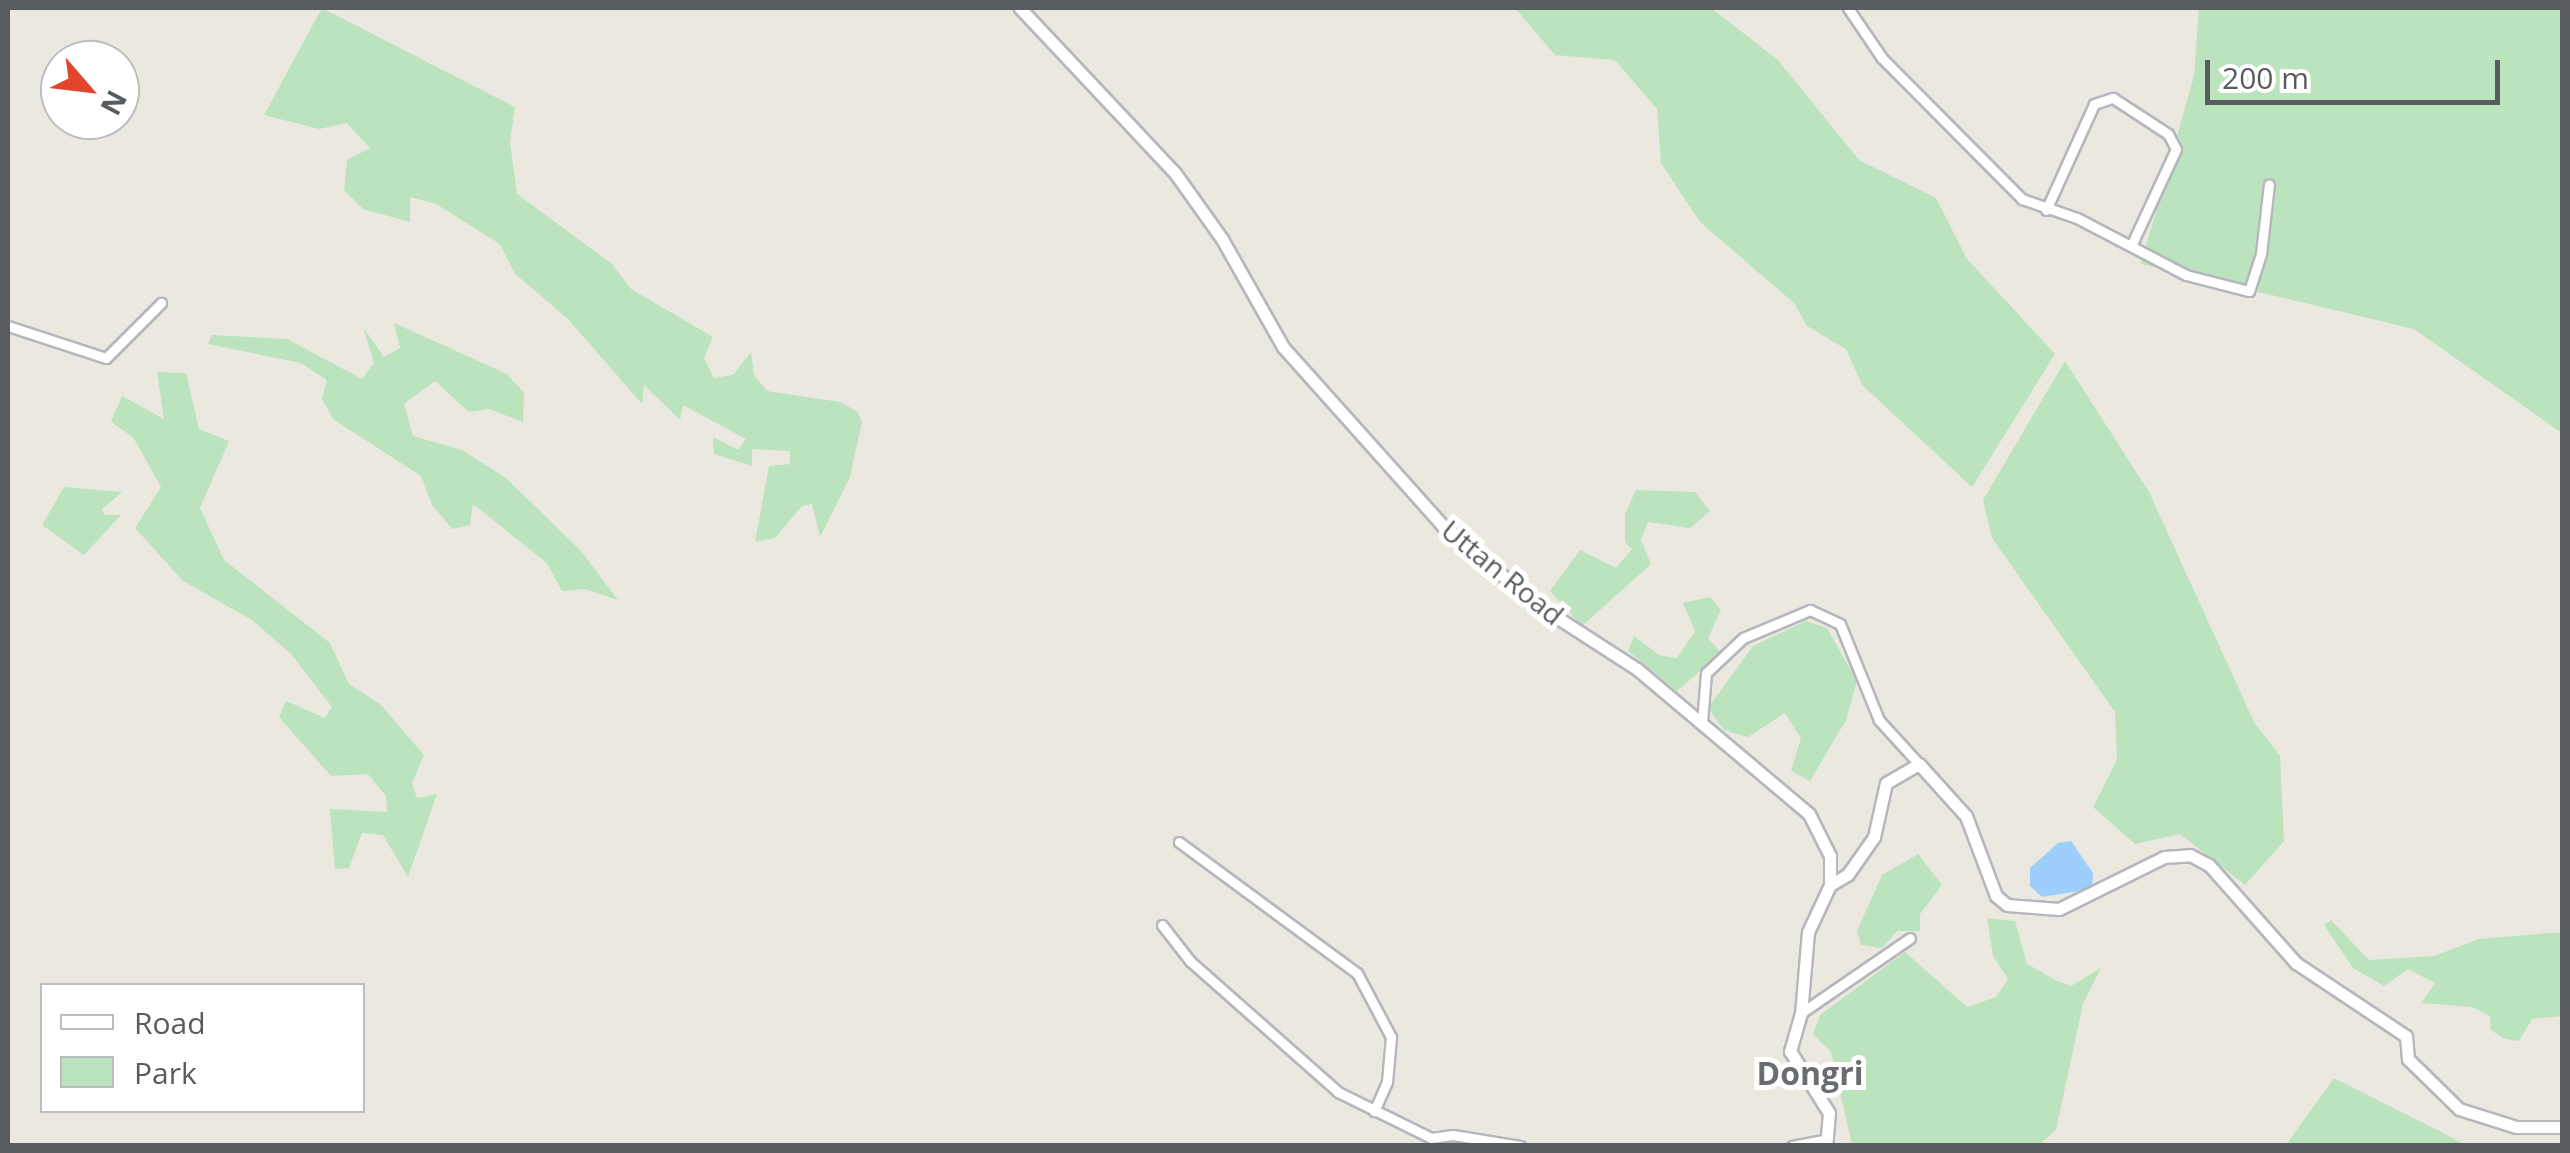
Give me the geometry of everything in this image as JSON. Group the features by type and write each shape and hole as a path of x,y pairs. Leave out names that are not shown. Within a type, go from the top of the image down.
{"main road":[{"name":"Uttan Road","path":"1020,8 1175,173 1222,239 1283,347 1373,453 1501,576 1702,722 1809,814 1830,856 1830,885"},
{"path":"1826,1142 1829,1113 1790,1051 1801,1013 1808,932 1830,885 1848,874 1874,837 1886,783 1919,764 1966,816 1991,884 2008,905 2059,909 2164,857 2190,855 2209,865 2296,963 2406,1036 2408,1059 2460,1109 2516,1128 2562,1128"}],"street":[{"path":"1848,8 1882,58 2022,200 2199,280 2249,290 2261,254 2269,184"},
{"path":"2046,210 2094,104 2113,98 2168,134 2176,148 2131,246"},
{"path":"8,326 106,358 161,303"},
{"path":"1702,722 1706,673 1744,638 1810,610 1840,624 1879,720 1919,764"},
{"path":"1179,842 1356,973 1390,1037 1387,1082 1374,1110"},
{"path":"1162,925 1190,961 1307,1069 1374,1110 1431,1138 1453,1135 1520,1146"},
{"path":"1801,1013 1910,938"},
{"path":"1792,1146 1826,1142"}],"green space":[{"path":"322,8 515,107 510,142 517,194 612,264 631,289 713,337 704,358 714,378 733,375 751,352 754,375 767,391 840,402 858,412 862,422 850,477 820,537 812,504 802,506 775,538 755,542 769,466 790,464 790,451 752,449 752,466 714,454 713,437 738,450 746,439 683,405 680,420 644,385 642,404 568,319 515,274 500,244 436,204 410,197 410,222 363,209 344,190 347,160 370,148 347,123 319,129 264,115"},
{"path":"1515,8 1711,8 1778,60 1859,160 1936,198 1967,259 2055,354 1972,487 1862,385 1846,349 1807,326 1794,303 1700,222 1661,163 1657,109 1615,60 1555,55"},
{"path":"2199,8 2562,8 2562,433 2414,329 2141,264 2194,76"},
{"path":"394,323 507,374 524,393 523,422 489,409 469,412 435,381 404,404 413,436 462,450 506,478 581,551 618,600 584,589 562,591 547,563 473,504 470,525 452,529 432,505 421,476 333,419 322,399 327,380 301,363 208,344 212,335 287,339 362,379 374,363 363,327 384,357 400,348"},
{"path":"2065,361 2149,492 2254,722 2280,756 2284,841 2245,885 2180,834 2135,844 2093,807 2117,760 2115,712 1992,538 1983,500"},
{"path":"157,372 186,373 199,429 229,441 200,508 224,560 330,643 349,684 380,704 424,755 412,783 417,798 437,794 408,877 383,835 362,833 349,868 335,869 330,809 387,812 386,796 368,774 331,776 279,717 286,701 325,718 332,707 291,654 252,620 183,581 135,528 161,487 133,437 111,422 122,396 164,419"},
{"path":"64,487 122,492 102,509 105,515 121,515 84,555 42,525"},
{"path":"1636,490 1695,492 1710,511 1690,528 1648,522 1641,540 1651,564 1582,626 1550,591 1580,550 1616,568 1632,549 1625,542 1625,514"},
{"path":"1710,597 1721,610 1708,638 1721,653 1677,691 1628,651 1634,636 1659,655 1677,658 1695,631 1683,603"},
{"path":"1806,621 1827,628 1857,681 1846,720 1810,781 1791,771 1801,738 1785,713 1748,737 1724,730 1708,708 1753,646"},
{"path":"1918,854 1942,885 1920,914 1920,931 1897,931 1882,948 1861,945 1857,931 1882,875"},
{"path":"1987,918 2015,921 2027,964 2055,980 2071,986 2101,968 2083,1004 2056,1130 2039,1145 1852,1145 1831,1052 1813,1034 1820,1015 1905,952 1967,1007 1996,997 2008,979 1993,956"},
{"path":"2331,920 2369,960 2434,956 2479,939 2562,932 2562,1016 2532,1019 2519,1041 2504,1039 2491,1030 2490,1016 2472,1007 2421,1003 2435,983 2408,969 2384,986 2353,968 2324,925"},
{"path":"2334,1078 2443,1133 2465,1145 2286,1145"}],"water":[{"path":"2071,841 2093,873 2092,889 2042,897 2030,886 2030,868 2058,843"}],"district":[{"name":"Dongri","path":"1810,1073"}]}
